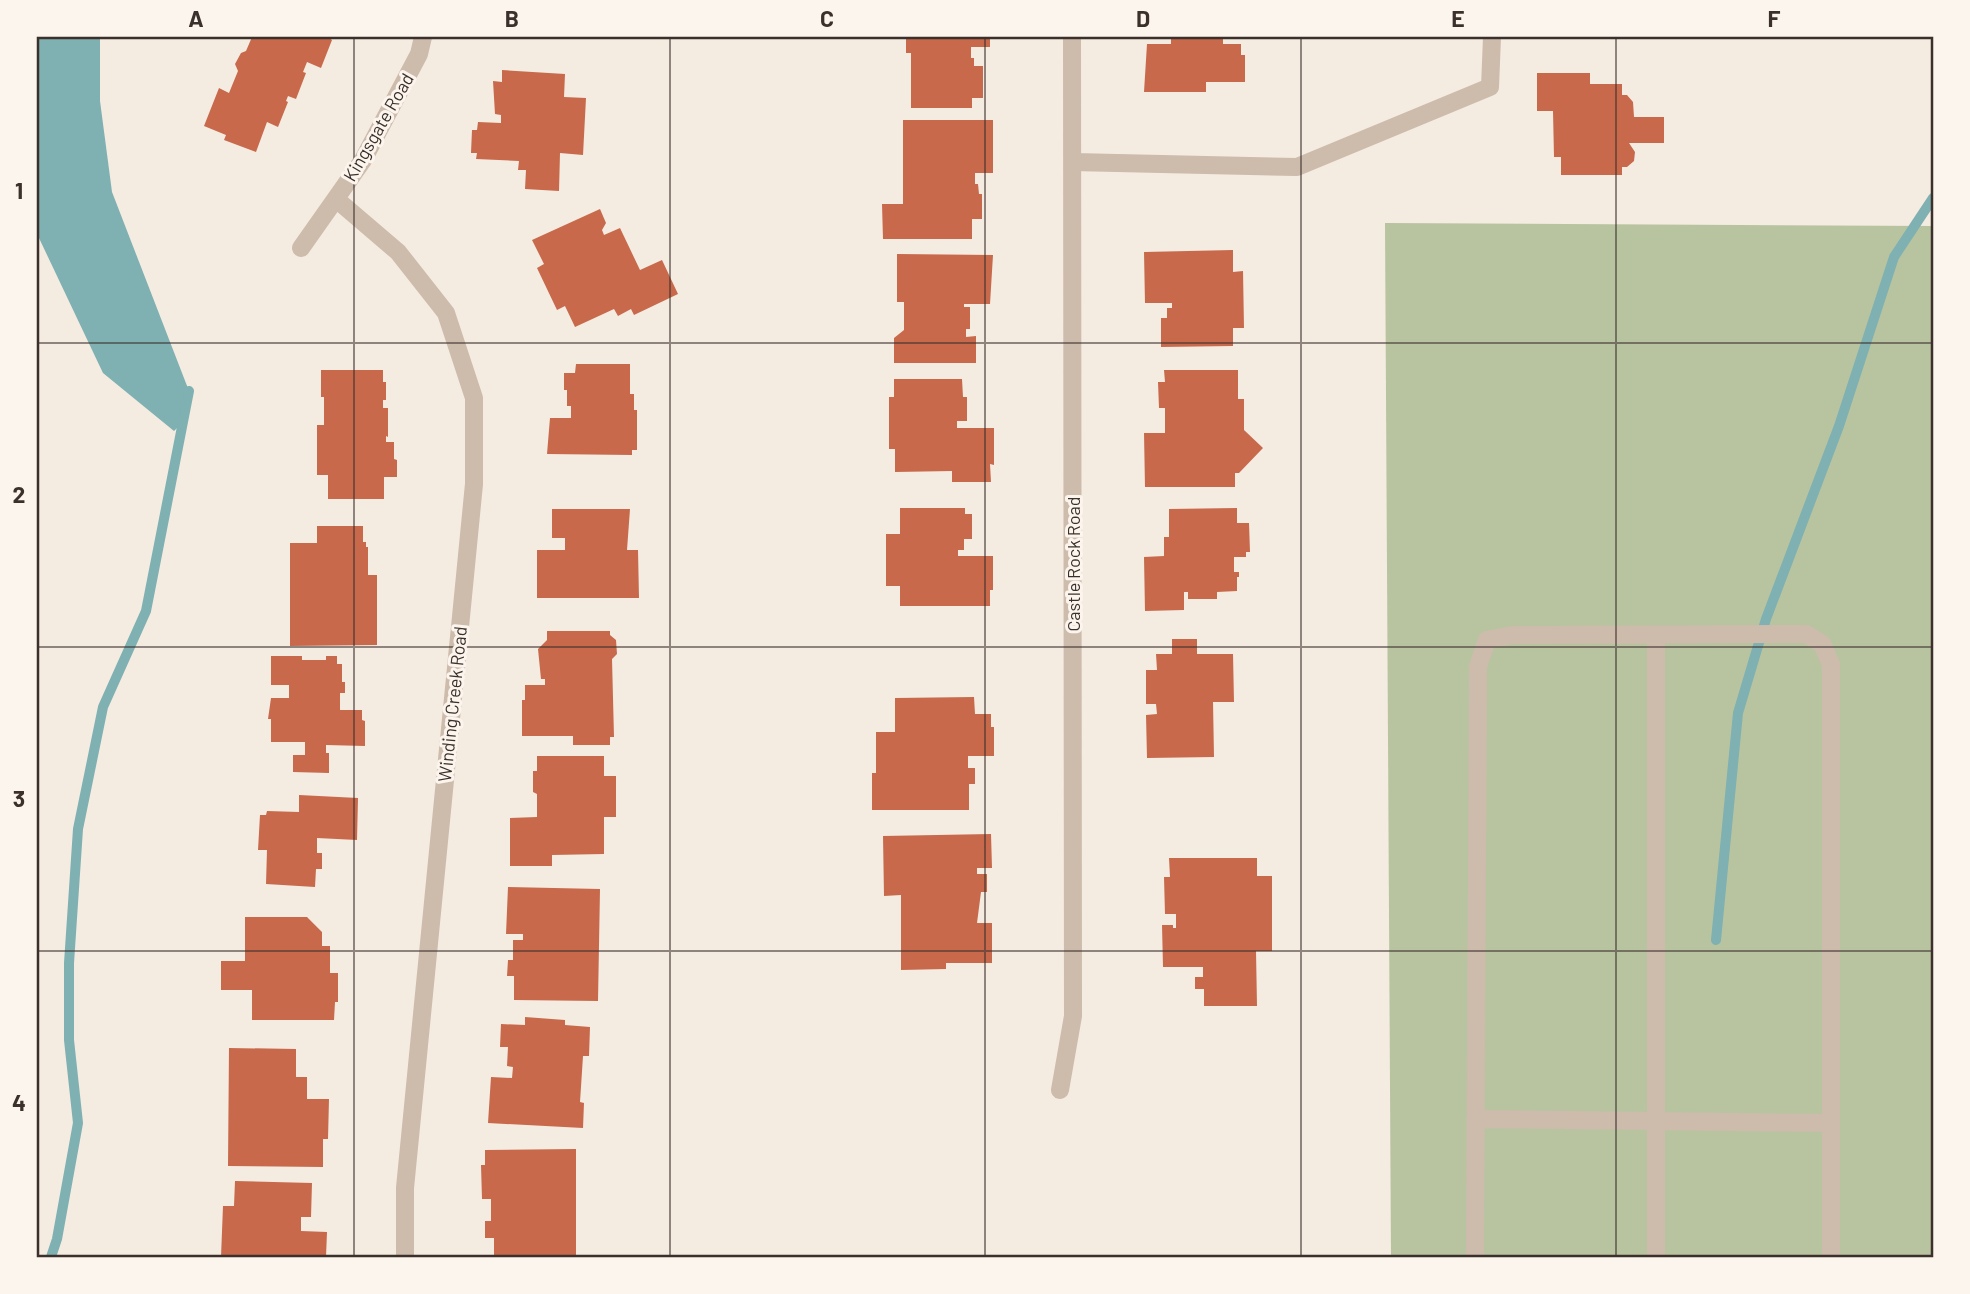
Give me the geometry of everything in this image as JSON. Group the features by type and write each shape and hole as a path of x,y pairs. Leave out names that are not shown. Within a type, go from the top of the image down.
{"street":[{"name":"Kingsgate Road","path":"301,248 363,160 419,54 424,37"},
{"name":"Castle Rock Road","path":"1060,1090 1073,1016 1072,37"},
{"path":"1073,162 1297,167 1490,87 1492,37"},
{"name":"Winding Creek Road","path":"336,199 398,252 446,313 474,398 474,484 405,1188 405,1257"},
{"path":"1475,1257 1478,666 1487,640 1512,635 1807,634 1822,644 1831,664 1831,1257"},
{"path":"1656,635 1656,1257"},
{"path":"1475,1119 1831,1123"}],"green space":[{"path":"1385,223 1933,226 1933,1257 1391,1257"}],"water":[{"path":"37,37 100,37 100,101 112,192 189,391 183,422 174,431 103,373 39,238"}],"building":[{"path":"252,37 328,37 332,40 321,68 307,62 303,72 306,73 296,99 288,96 278,127 267,122 256,152 224,140 226,135 204,126 219,88 229,93 238,71 235,64 241,53 246,51"},
{"path":"906,37 990,37 990,47 971,47 974,66 983,66 983,98 972,98 972,108 911,108 911,53 906,53"},
{"path":"1171,37 1223,37 1223,44 1241,44 1241,55 1245,55 1245,82 1206,82 1206,92 1144,92 1147,44 1171,44"},
{"path":"502,70 565,74 564,97 586,98 583,155 560,153 559,191 525,189 526,170 518,170 519,161 476,159 477,153 471,153 472,130 477,130 478,122 501,123 501,115 495,114 493,81 502,82"},
{"path":"1537,73 1590,73 1590,84 1622,84 1622,95 1627,95 1633,102 1634,117 1664,117 1664,143 1629,143 1635,152 1634,161 1627,167 1622,167 1622,175 1561,175 1561,157 1554,157 1553,111 1537,111"},
{"path":"903,120 993,120 993,173 975,173 975,184 978,184 979,194 982,194 982,219 972,219 972,239 883,239 882,204 903,204"},
{"path":"600,209 606,223 602,230 604,235 620,228 640,270 662,260 678,294 634,315 631,309 618,316 614,309 575,327 565,306 557,310 537,268 544,264 532,240"},
{"path":"1233,250 1233,272 1243,271 1244,328 1233,328 1233,346 1161,347 1161,318 1167,318 1167,308 1172,308 1172,303 1145,303 1144,252"},
{"path":"897,254 993,255 990,304 964,304 964,307 970,307 970,329 966,329 966,337 976,336 976,363 894,363 894,338 904,330 904,302 897,302"},
{"path":"576,364 630,364 630,394 634,394 634,410 637,410 637,450 632,450 632,455 547,454 550,418 571,418 571,406 567,406 567,390 564,390 564,373 575,373"},
{"path":"321,370 383,370 386,400 383,400 383,408 388,408 386,442 394,442 394,459 397,460 397,477 384,477 384,499 328,499 328,475 317,475 317,425 324,425"},
{"path":"1164,370 1238,370 1238,399 1244,399 1244,430 1263,448 1239,473 1235,473 1235,487 1145,487 1144,433 1165,433 1165,408 1159,408 1158,382 1165,382"},
{"path":"894,379 962,379 963,397 967,397 967,421 957,421 957,428 994,428 991,482 952,482 952,471 895,472 895,449 889,449 889,397 894,397"},
{"path":"900,508 965,508 965,514 972,514 972,539 964,539 964,550 958,550 958,556 993,556 990,606 900,606 900,586 886,586 886,534 900,534"},
{"path":"1237,508 1237,523 1249,523 1250,552 1246,552 1246,557 1234,557 1234,572 1239,572 1237,591 1217,592 1217,599 1188,599 1188,592 1184,592 1184,610 1145,611 1144,557 1164,556 1164,537 1169,537 1169,509"},
{"path":"552,509 630,509 627,550 638,550 639,598 537,598 537,550 565,550 565,538 552,538"},
{"path":"317,526 363,526 363,542 366,542 368,547 368,575 377,575 377,645 290,646 290,543 317,543"},
{"path":"547,631 610,631 610,635 616,640 617,654 612,659 614,737 610,737 610,745 573,745 573,736 522,736 522,700 525,700 525,685 545,685 545,679 541,679 538,649 547,640"},
{"path":"1172,639 1197,639 1197,654 1233,654 1234,702 1213,702 1214,757 1147,758 1146,715 1157,714 1156,704 1146,704 1146,670 1157,670 1156,654 1172,654"},
{"path":"271,656 302,656 302,660 326,660 326,656 337,656 337,664 342,664 345,693 340,693 340,710 362,710 365,746 326,745 326,753 329,753 329,773 293,772 293,755 305,755 305,742 271,742 271,719 268,719 271,698 289,698 289,685 271,685"},
{"path":"974,697 975,714 991,714 994,756 968,756 968,768 975,768 975,784 969,784 969,810 872,810 876,732 895,732 895,698"},
{"path":"537,756 604,756 604,776 616,776 616,817 604,817 604,854 552,855 552,866 510,866 510,818 537,817 533,771 537,771"},
{"path":"299,795 358,798 357,840 317,838 317,853 322,853 322,869 316,869 315,887 266,884 267,850 258,850 260,815 266,815 267,811 299,812"},
{"path":"991,834 992,868 977,868 977,874 987,874 987,892 981,892 977,923 992,923 992,963 946,963 946,969 901,970 901,895 884,896 883,836"},
{"path":"1169,858 1257,858 1257,876 1272,876 1272,951 1256,951 1257,1006 1204,1006 1204,989 1195,989 1195,977 1203,977 1203,967 1163,967 1162,925 1173,925 1173,928 1176,928 1176,914 1165,914 1164,877 1170,877"},
{"path":"508,887 600,889 598,1001 514,1000 514,976 507,976 508,960 513,960 513,940 523,940 523,934 506,934"},
{"path":"245,917 307,917 322,932 322,946 330,946 330,973 338,973 338,1002 335,1002 334,1020 252,1020 252,990 221,990 221,961 245,961"},
{"path":"525,1017 565,1020 565,1025 590,1027 589,1056 583,1056 580,1102 584,1103 583,1128 488,1123 491,1077 512,1078 513,1067 507,1066 508,1047 500,1047 501,1024 525,1025"},
{"path":"229,1048 296,1049 296,1077 307,1077 307,1099 329,1099 328,1139 323,1139 323,1167 228,1166"},
{"path":"576,1149 576,1257 494,1257 494,1238 485,1238 485,1221 491,1221 491,1199 482,1199 481,1165 485,1165 485,1150"},
{"path":"235,1181 312,1183 311,1217 301,1217 301,1231 327,1232 326,1257 221,1257 223,1206 234,1206"}],"waterway":[{"path":"1716,940 1738,713 1766,619 1839,426 1894,257 1933,198"},
{"path":"51,1257 57,1239 78,1123 69,1040 69,963 78,829 103,707 146,611 189,391"}]}
